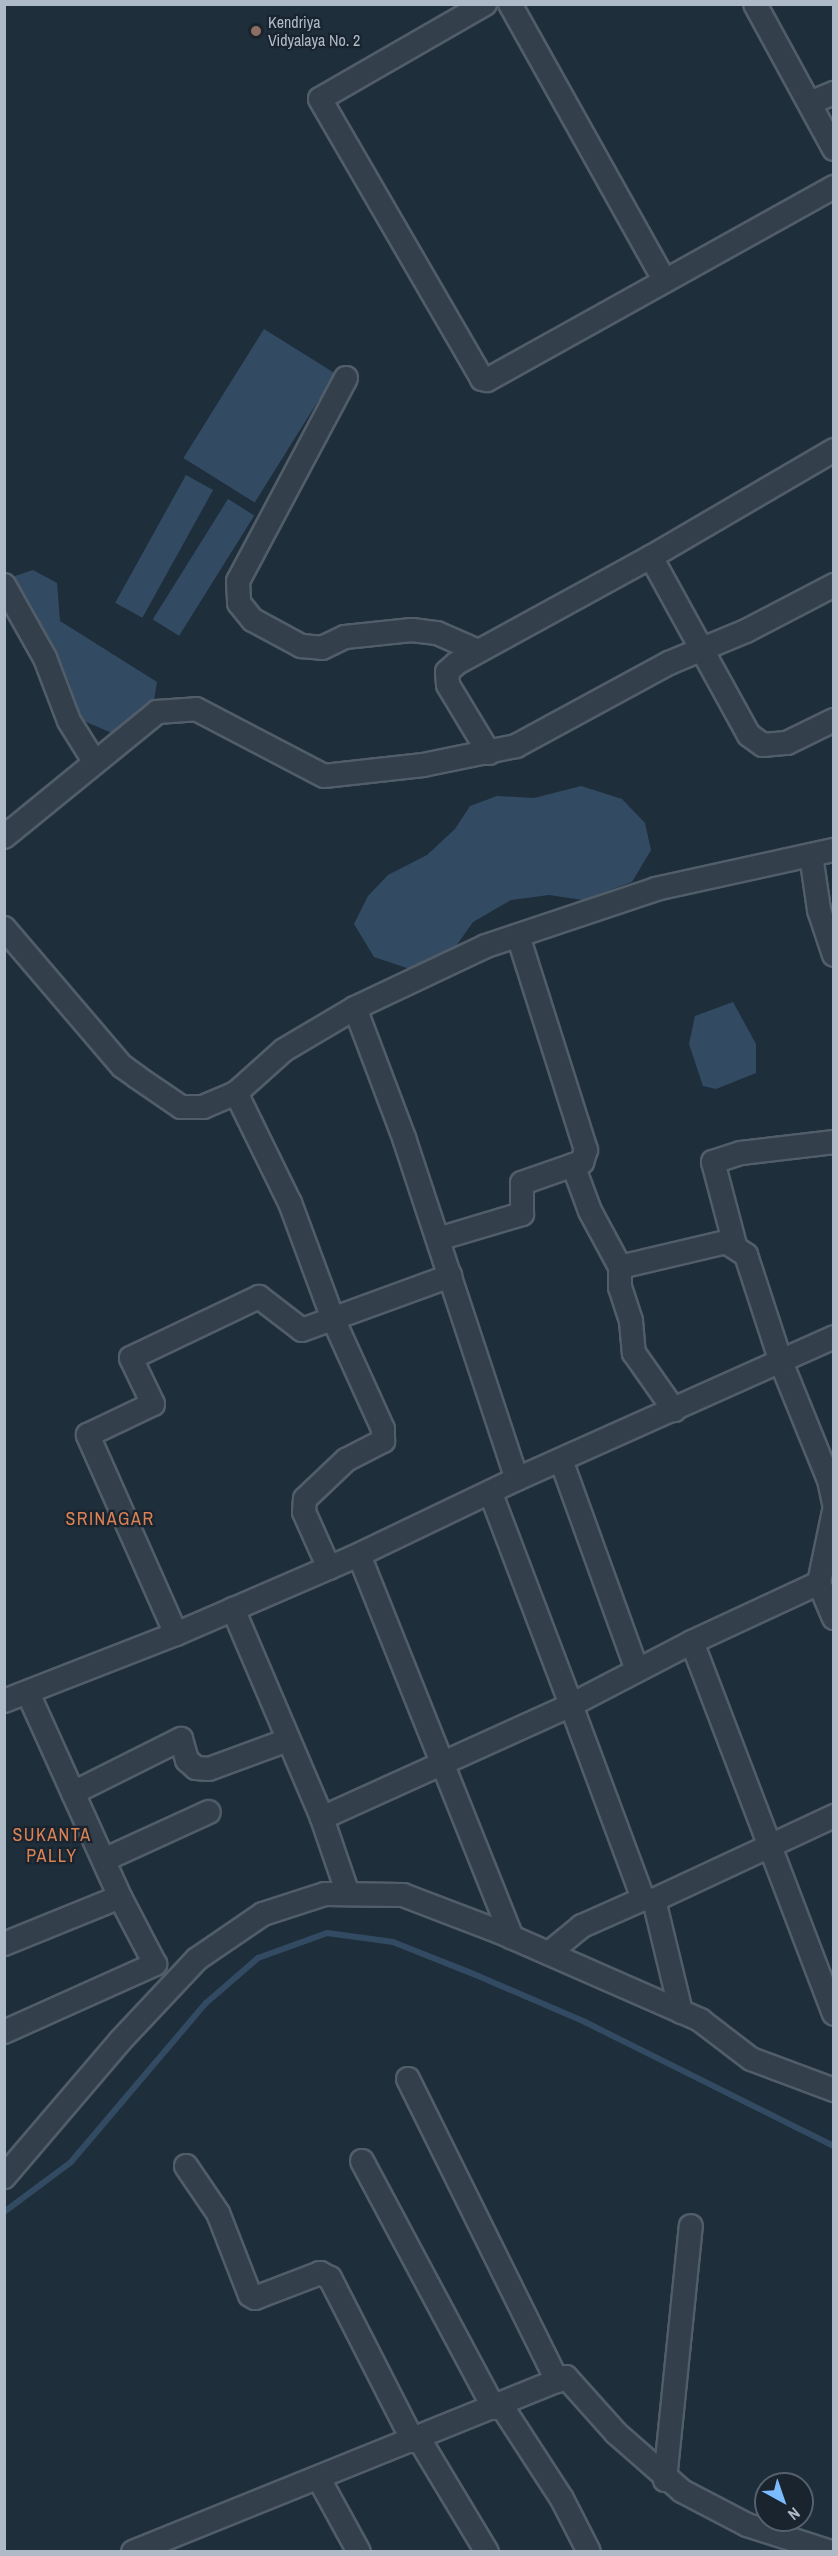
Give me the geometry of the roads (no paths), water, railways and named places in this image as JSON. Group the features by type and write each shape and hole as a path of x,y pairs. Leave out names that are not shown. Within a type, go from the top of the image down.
{"street":[{"path":"485,4 320,99 478,376 487,380 834,187"},
{"path":"510,4 665,281"},
{"path":"755,4 834,149"},
{"path":"810,103 834,93"},
{"path":"346,378 238,581 239,603 253,620 301,646 322,648 345,637 412,630 436,633 478,651"},
{"path":"489,753 448,685 447,672 478,651 651,557 834,450"},
{"path":"651,557 699,648 749,735 764,745 787,743 834,720"},
{"path":"4,585 45,658 69,721 94,762"},
{"path":"4,837 157,712 196,709 318,773 368,773 489,753 516,746 699,648 746,631 834,585"},
{"path":"4,928 123,1065 181,1107 191,1109 236,1094 284,1050 355,1008 422,974 518,936 656,889 834,850"},
{"path":"811,855 819,910 834,955"},
{"path":"438,1239 522,1214 522,1183 582,1162 586,1150 518,936"},
{"path":"355,1008 438,1239 517,1479"},
{"path":"236,1094 290,1203 333,1319 383,1429 383,1441 346,1460 305,1499 304,1512 329,1568"},
{"path":"735,1245 713,1162 741,1153 834,1142"},
{"path":"573,1165 590,1211 621,1267 620,1287 631,1322 634,1353 674,1410"},
{"path":"621,1267 726,1242 735,1245 746,1255 781,1362 829,1480 834,1503"},
{"path":"176,1634 88,1435 153,1404 131,1358 259,1297 302,1329 450,1276"},
{"path":"4,1701 176,1634 359,1555 491,1494 517,1479 834,1337"},
{"path":"561,1460 637,1670"},
{"path":"491,1494 509,1549 649,1900 681,2012"},
{"path":"834,1511 819,1583 834,1618"},
{"path":"359,1555 444,1760 512,1937"},
{"path":"322,1818 444,1760 571,1705 692,1642 819,1583"},
{"path":"233,1609 322,1818 348,1894"},
{"path":"692,1642 834,2014"},
{"path":"4,2032 155,1964 120,1896 28,1693"},
{"path":"74,1793 181,1739 187,1760 196,1768 209,1769 288,1740"},
{"path":"104,1860 209,1812"},
{"path":"549,1953 582,1926 771,1849 834,1816"},
{"path":"4,2177 120,2041 197,1959 263,1914 325,1894 403,1895 512,1937 700,2020 751,2060 834,2090"},
{"path":"4,1944 120,1896"},
{"path":"408,2079 557,2380"},
{"path":"362,2161 498,2407 562,2499 589,2552"},
{"path":"186,2166 218,2213 250,2295 255,2298 320,2273 330,2278 416,2440 487,2552"},
{"path":"666,2480 691,2226"},
{"path":"133,2552 498,2407 566,2377 666,2480 747,2525 831,2552"},
{"path":"319,2479 359,2552"}],"water":[{"path":"264,329 335,374 255,502 183,458"},
{"path":"186,475 213,490 142,618 115,603"},
{"path":"228,499 254,515 179,636 153,619"},
{"path":"33,570 57,583 60,621 157,682 154,700 112,733 79,719 69,682 12,577"},
{"path":"581,786 622,799 645,823 651,850 632,882 583,900 549,895 511,900 473,922 456,946 413,970 374,957 354,924 368,896 388,875 427,855 455,829 470,806 497,796 534,798"},
{"path":"733,1002 756,1044 756,1073 716,1089 703,1086 689,1044 695,1016"}],"waterway":[{"path":"4,2212 71,2162 206,2003 258,1958 327,1933 393,1942 476,1975 585,2022 834,2146"}],"place":[{"name":"Kendriya Vidyalaya No. 2","path":"256,31"}],"district":[{"name":"SRINAGAR","path":"110,1519"},
{"name":"SUKANTA PALLY","path":"52,1846"}]}
